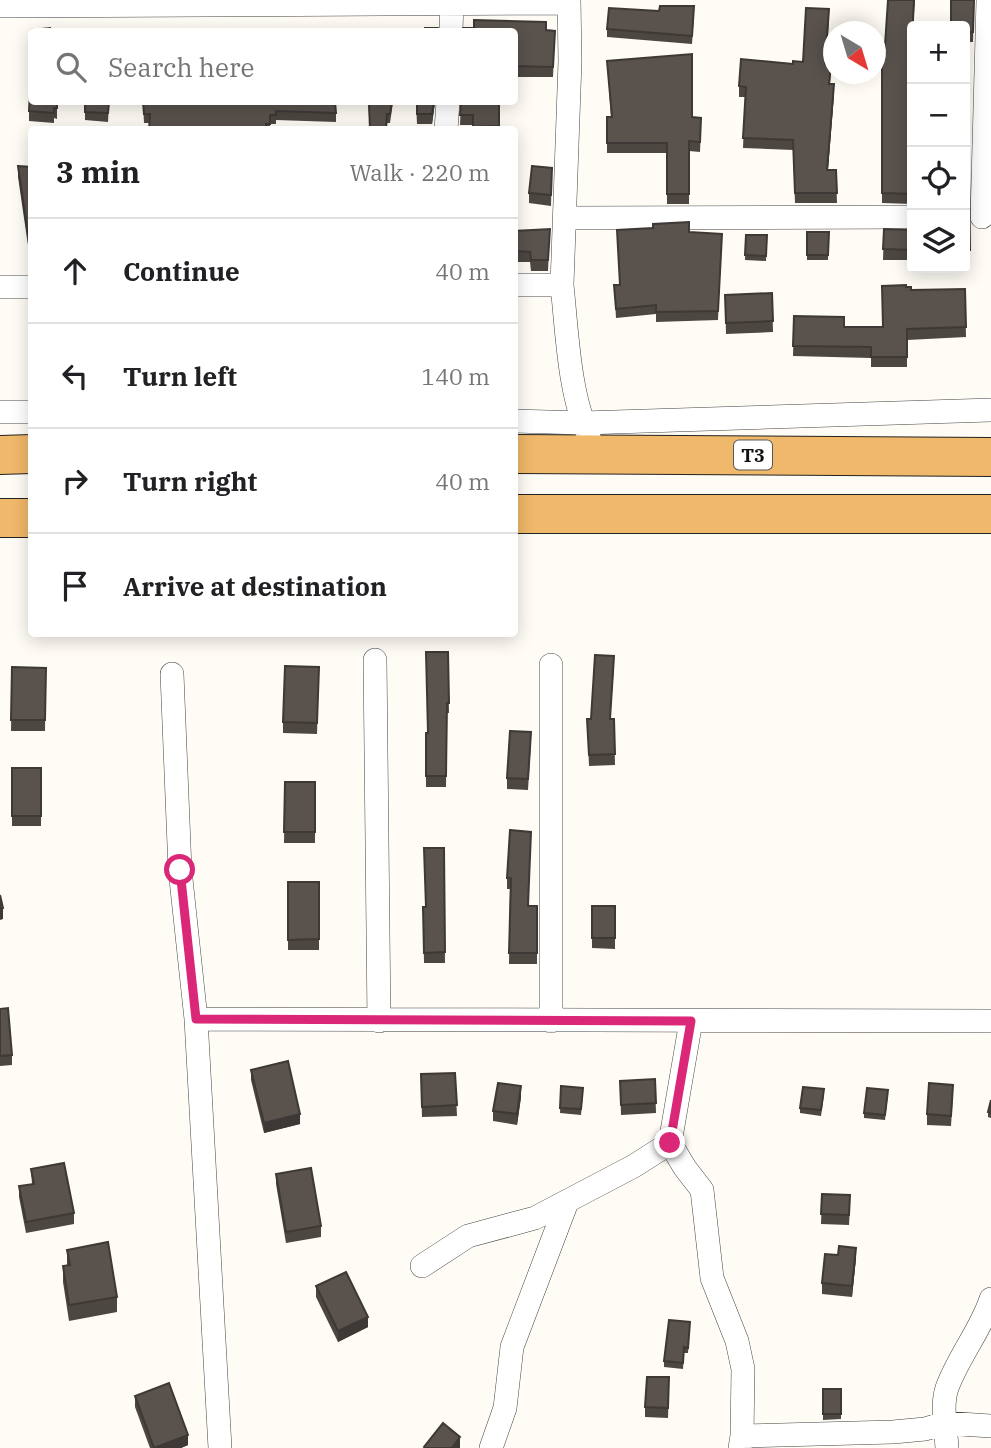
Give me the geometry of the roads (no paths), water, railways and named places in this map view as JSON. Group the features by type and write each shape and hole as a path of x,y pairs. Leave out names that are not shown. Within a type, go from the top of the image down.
{"highway":[{"name":"T3","path":"518,453 590,438 991,457"},
{"path":"0,454 28,454"},
{"path":"518,514 991,514"},
{"path":"0,518 28,518"}],"street":[{"path":"979,217 988,0"},
{"path":"451,28 452,2"},
{"path":"0,6 569,2 570,61 562,285 570,360 590,438"},
{"path":"446,126 448,105"},
{"path":"565,218 907,217"},
{"path":"518,285 562,285"},
{"path":"0,287 28,287"},
{"path":"518,422 590,438 991,411"},
{"path":"0,412 28,412"},
{"path":"374,660 379,1021"},
{"path":"551,665 551,1021"},
{"path":"172,674 180,870 196,1019 220,1448"},
{"path":"196,1019 991,1021"},
{"path":"691,1021 670,1143 702,1190 712,1278 737,1341 743,1370 741,1442 893,1433 925,1429 945,1423 991,1426"},
{"path":"422,1266 468,1236 535,1218 634,1166 670,1143"},
{"path":"491,1448 505,1408 512,1347 567,1202"},
{"path":"947,1448 947,1389 991,1299"}]}
